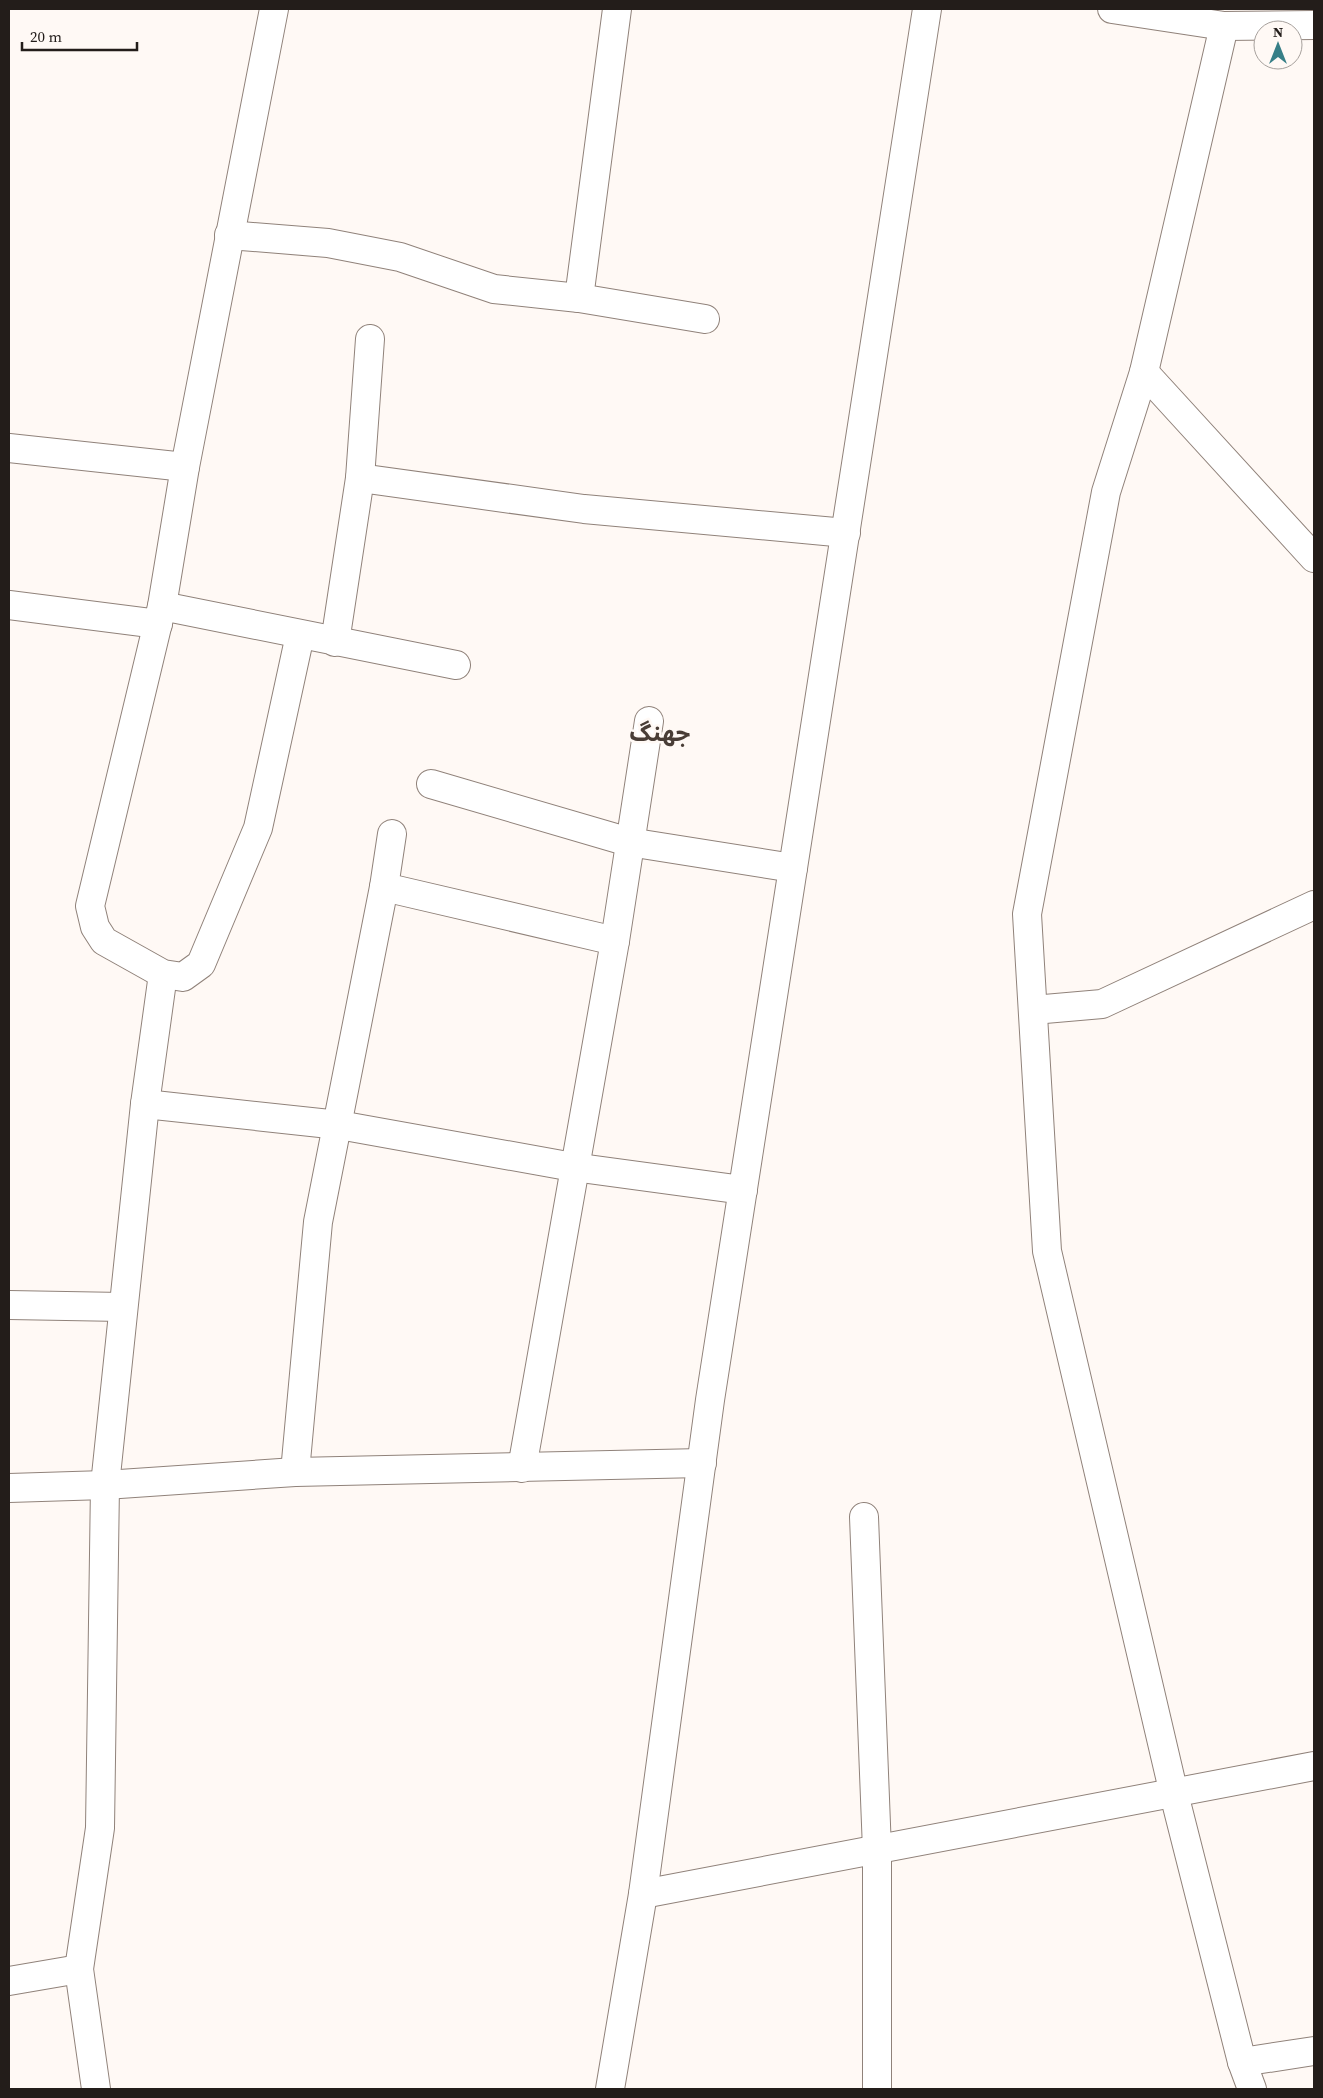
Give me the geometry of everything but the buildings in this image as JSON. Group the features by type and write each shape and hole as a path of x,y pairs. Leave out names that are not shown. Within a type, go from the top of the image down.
{"street":[{"path":"274,9 258,100 229,235 185,467 160,615 90,906 95,927 104,941 163,974 183,977 201,964 258,828 300,635"},
{"path":"579,298 618,9"},
{"path":"610,2089 643,1894 702,1463 743,1190 927,9"},
{"path":"1112,9 1224,26 1314,25"},
{"path":"1224,26 1144,372 1106,492 1027,914 1046,1251 1174,1794 1242,2062 1252,2089"},
{"path":"229,235 328,243 400,257 494,289 579,298 705,319"},
{"path":"335,642 360,478 370,339"},
{"path":"1144,372 1314,558"},
{"path":"9,448 185,467"},
{"path":"360,478 584,509 846,533"},
{"path":"9,605 160,615 300,635 456,665"},
{"path":"522,1468 573,1167 615,941 649,721"},
{"path":"431,784 630,842 793,868"},
{"path":"296,1472 318,1222 339,1125 384,887 392,834"},
{"path":"384,887 615,941"},
{"path":"1033,1010 1102,1004 1314,905"},
{"path":"96,2089 79,1969 100,1828 105,1485 145,1104 163,974"},
{"path":"145,1104 339,1125 573,1167 743,1190"},
{"path":"9,1305 123,1308"},
{"path":"9,1488 105,1485 296,1472 702,1463"},
{"path":"864,1518 877,1850 878,2089"},
{"path":"643,1894 1314,1766"},
{"path":"9,1981 79,1969"},
{"path":"1242,2062 1314,2051"}],"district":[{"name":"جھنگ","path":"660,732"}]}
